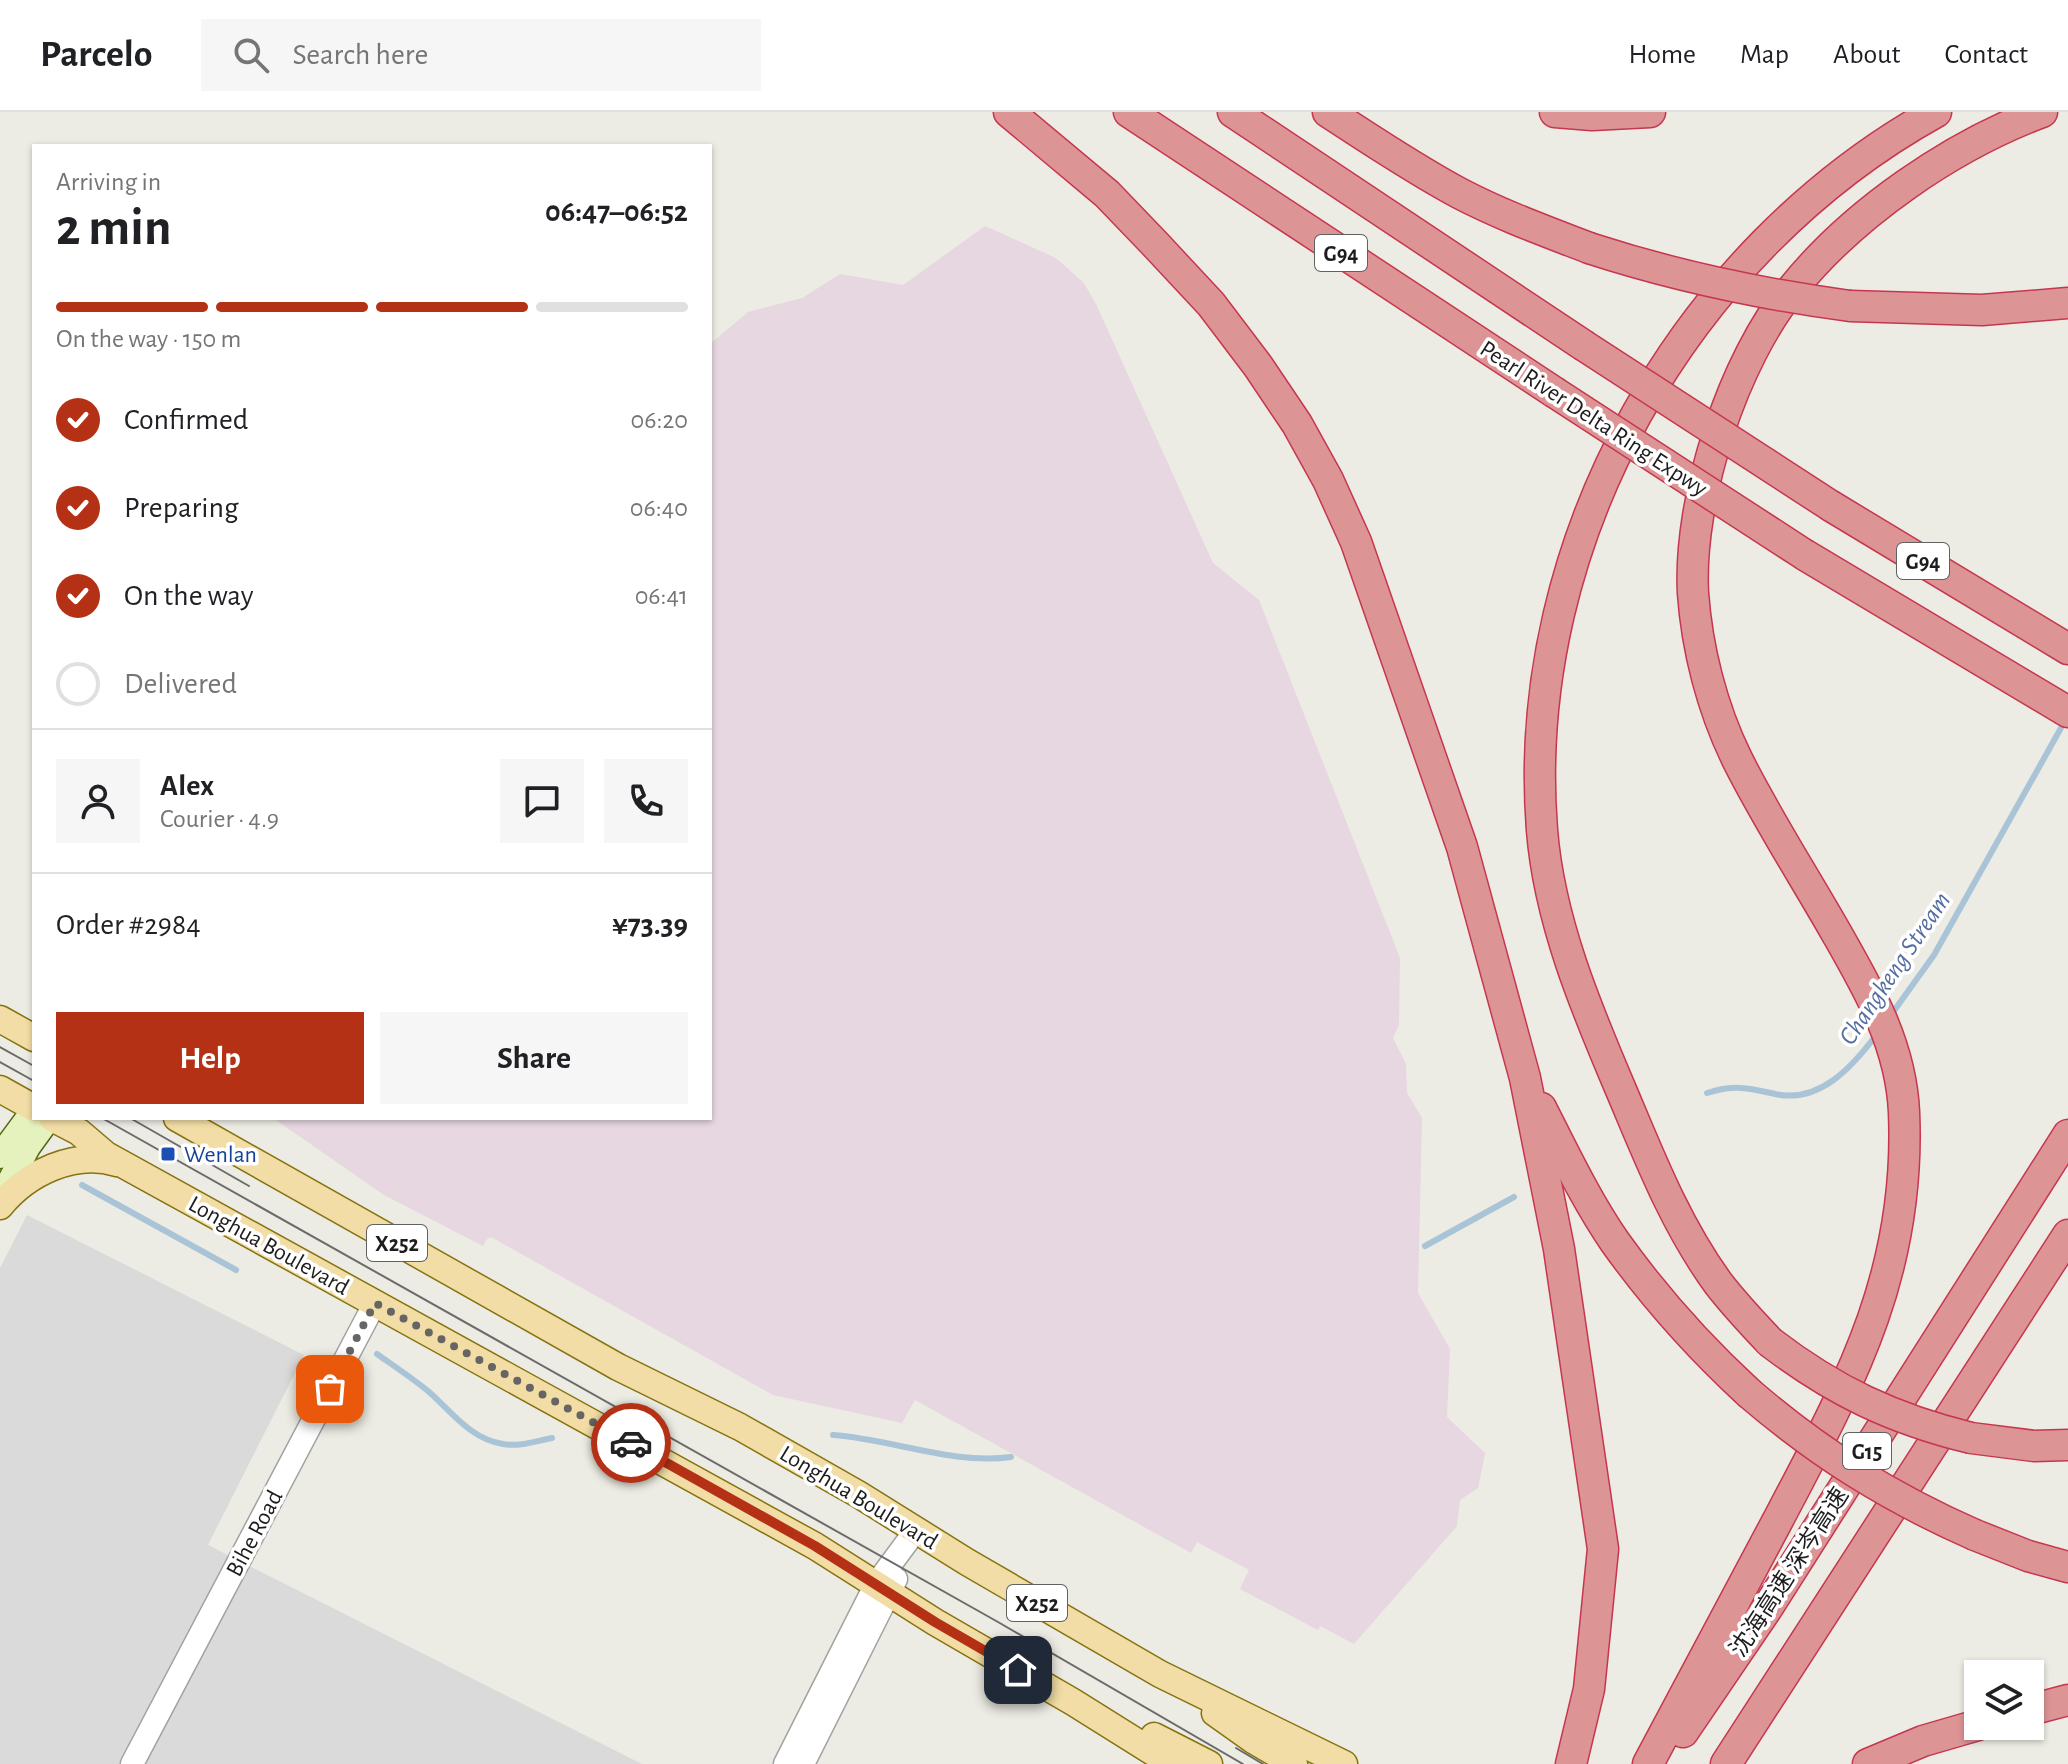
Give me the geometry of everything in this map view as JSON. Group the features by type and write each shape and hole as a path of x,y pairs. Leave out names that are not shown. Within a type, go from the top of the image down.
{"highway":[{"path":"1009,112 1107,194 1211,304 1297,424 1328,480 1361,555 1462,847 1525,1078 1559,1249 1603,1549 1589,1689 1571,1764"},
{"name":"Pearl River Delta Ring Expwy","path":"1129,112 1805,555 2068,712"},
{"name":"G94","path":"1233,112 1831,506 2068,649"},
{"path":"1328,112 1461,194 1525,224 1589,248 1717,285 1850,306 1967,310 2068,303"},
{"path":"1555,112 1592,115 1650,112"},
{"path":"1936,112 1845,171 1768,238 1707,307 1661,372 1619,446 1584,528 1562,601 1549,666 1542,725 1542,832 1558,918 1593,1024 1661,1184 1718,1283 1770,1342 1806,1369 1872,1406 1927,1427 1971,1438 2034,1446 2068,1445"},
{"path":"1648,1764 1805,1469 1855,1367 1880,1305 1896,1242 1905,1176 1904,1107 1896,1053 1875,1003 1735,756 1716,709 1702,656 1693,590 1698,522 1709,461 1732,395 1760,334 1792,289 1834,243 1877,205 1942,162 2042,112"},
{"path":"1525,1078 1614,1239 1682,1327 1749,1393 1811,1444 1878,1488 1975,1535 2028,1556 2068,1567"},
{"name":"沈海高速 深岑高速","path":"1661,1764 1768,1607 2068,1135"},
{"name":"G15","path":"1726,1764 2068,1235"},
{"path":"2044,1706 2068,1700"},
{"path":"1868,1764 1923,1741 1964,1729"}],"main road":[{"path":"0,1019 32,1037"},
{"path":"0,1089 32,1108"},
{"path":"0,1156 32,1112"},
{"path":"0,1199 21,1158 49,1120"},
{"name":"Longhua Boulevard","path":"54,1120 79,1132 106,1155 815,1546 1172,1764"},
{"name":"Longhua Boulevard","path":"181,1120 618,1367 740,1427 1160,1674 1344,1764"},
{"path":"0,1206 29,1179 73,1160 106,1159 125,1165"},
{"name":"Longhua Boulevard","path":"1160,1674 1253,1740 1294,1764"},
{"name":"Longhua Boulevard","path":"1073,1702 1136,1727 1209,1764"}],"street":[{"name":"Bihe Road","path":"132,1764 375,1303"},
{"path":"785,1764 916,1530"},
{"path":"803,1764 883,1589"}],"shaded area":[{"path":"985,226 1056,258 1084,283 1213,563 1259,600 1400,958 1399,1025 1393,1038 1406,1064 1407,1093 1422,1118 1418,1293 1450,1349 1447,1417 1485,1453 1478,1488 1460,1500 1457,1526 1354,1644 1320,1626 1318,1630 1240,1589 1249,1570 1197,1542 1191,1553 915,1400 902,1423 773,1395 491,1237 483,1246 384,1195 276,1120 712,1120 712,342 748,312 802,298 840,274 903,285"},
{"path":"27,1215 304,1355 208,1545 642,1764 0,1764 0,1268"}],"waterway":[{"name":"Changkeng Stream","path":"1891,1015 1934,955 2066,719"},
{"name":"Changkeng Stream","path":"1707,1093 1733,1088 1791,1096 1807,1093 1821,1088 1846,1070 1877,1034"},
{"name":"Changkeng Stream","path":"82,1185 236,1270"},
{"name":"Changkeng Stream","path":"1425,1246 1514,1197"},
{"name":"Changkeng Stream","path":"377,1354 428,1391 471,1430 491,1441 509,1445 552,1438"},
{"name":"Changkeng Stream","path":"833,1435 967,1458 1011,1457"}],"tram line":[{"path":"0,1047 32,1065"},
{"path":"0,1062 32,1080"},
{"path":"106,1120 998,1622 1243,1764"},
{"path":"134,1120 249,1186"},
{"path":"1236,1748 1263,1764"}],"way so far":[{"path":"330,1389 375,1303 631,1443"}],"place":[{"name":"Wenlan","path":"168,1154"}],"route":[{"path":"631,1443 815,1546 1018,1670"}]}
